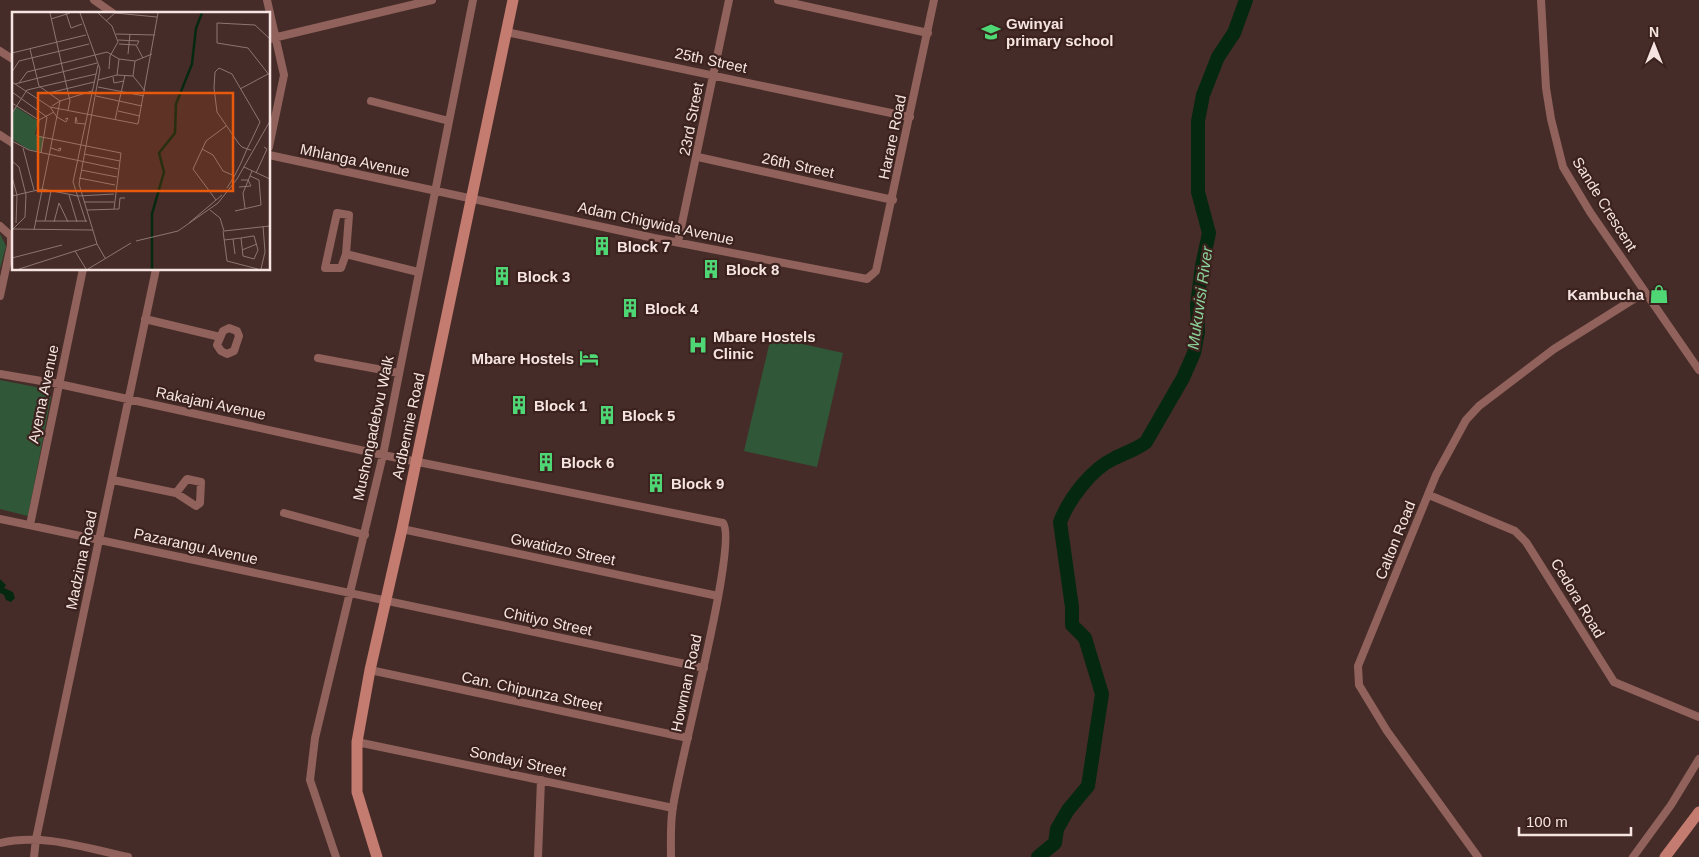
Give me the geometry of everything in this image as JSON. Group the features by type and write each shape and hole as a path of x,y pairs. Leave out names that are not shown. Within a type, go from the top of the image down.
{"main road":[{"name":"Ardbennie Road","path":"377,857 357,792 358,742 370,670 387,601 513,0"},
{"path":"1665,857 1699,812"}],"street":[{"path":"96,1 108,0"},
{"path":"272,38 432,0"},
{"name":"Mushongadebvu Walk","path":"336,857 309,776 315,738 383,455 473,0"},
{"name":"23rd Street","path":"678,242 698,157 729,0"},
{"path":"778,0 928,32"},
{"name":"Harare Road","path":"871,278 876,271 893,200 934,0"},
{"name":"Sande Crescent","path":"1541,0 1546,88 1551,119 1563,166 1590,212 1699,370"},
{"path":"96,1 111,12"},
{"path":"270,23 272,38 284,79 270,142"},
{"name":"25th Street","path":"506,32 713,74 910,117"},
{"path":"0,51 12,59"},
{"path":"371,101 449,121"},
{"path":"0,135 12,143"},
{"name":"Mhlanga Avenue","path":"270,154 436,191"},
{"name":"26th Street","path":"698,157 893,200"},
{"name":"Adam Chigwida Avenue","path":"436,191 678,242 863,279 871,278"},
{"path":"337,213 349,215 346,254 341,268 325,268 337,213"},
{"path":"0,226 12,236 0,296"},
{"path":"346,254 418,272"},
{"name":"Ayema Avenue","path":"30,525 83,270"},
{"name":"Madzima Road","path":"34,857 36,839 156,270"},
{"name":"Calton Road","path":"1478,857 1387,731 1359,685 1358,666 1429,495 1455,436 1466,420 1480,406 1554,349 1645,292"},
{"path":"145,319 220,337"},
{"path":"318,358 399,373"},
{"name":"Rakajani Avenue","path":"0,374 59,384 416,462 716,520"},
{"path":"113,480 176,493"},
{"name":"Cedora Road","path":"1429,495 1515,531 1526,542 1617,685 1699,718"},
{"path":"284,514 365,535"},
{"name":"Pazarangu Avenue","path":"0,519 387,601"},
{"name":"Howman Road","path":"671,857 673,808 718,596 727,529 723,522 716,520"},
{"name":"Gwatidzo Street","path":"402,529 718,596"},
{"name":"Chitiyo Street","path":"387,601 704,668"},
{"name":"Can. Chipunza Street","path":"370,670 688,738"},
{"name":"Sondayi Street","path":"358,742 673,808"},
{"path":"1633,857 1671,805 1699,759"},
{"path":"538,857 541,780"},
{"path":"0,844 16,840 36,839 114,856 128,857"}],"shaded area":[{"path":"0,234 6,246 0,269"},
{"path":"771,337 843,353 817,467 744,451"},
{"path":"0,380 46,389 51,397 28,516 0,509"},
{"path":"0,579 6,585 4,588 13,592 15,598 11,602 6,600 4,595 0,593"}],"waterway":[{"name":"Mukuvisi River","path":"1038,857 1055,843 1057,829 1068,810 1088,786 1102,694 1085,638 1072,625 1072,607 1060,522 1069,504 1089,477 1106,463 1146,442 1183,378 1194,353 1198,332 1197,305 1209,233 1198,192 1198,121 1203,95 1218,57 1234,33 1246,0"}],"place":[{"name":"Gwinyai primary school","path":"991,32"},
{"name":"Block 7","path":"602,246"},
{"name":"Block 8","path":"711,269"},
{"name":"Block 3","path":"502,276"},
{"name":"Kambucha","path":"1659,294"},
{"name":"Block 4","path":"630,308"},
{"name":"Mbare Hostels Clinic","path":"698,345"},
{"name":"Mbare Hostels","path":"589,358"},
{"name":"Block 1","path":"519,405"},
{"name":"Block 5","path":"607,415"},
{"name":"Block 6","path":"546,462"},
{"name":"Block 9","path":"656,483"}]}
